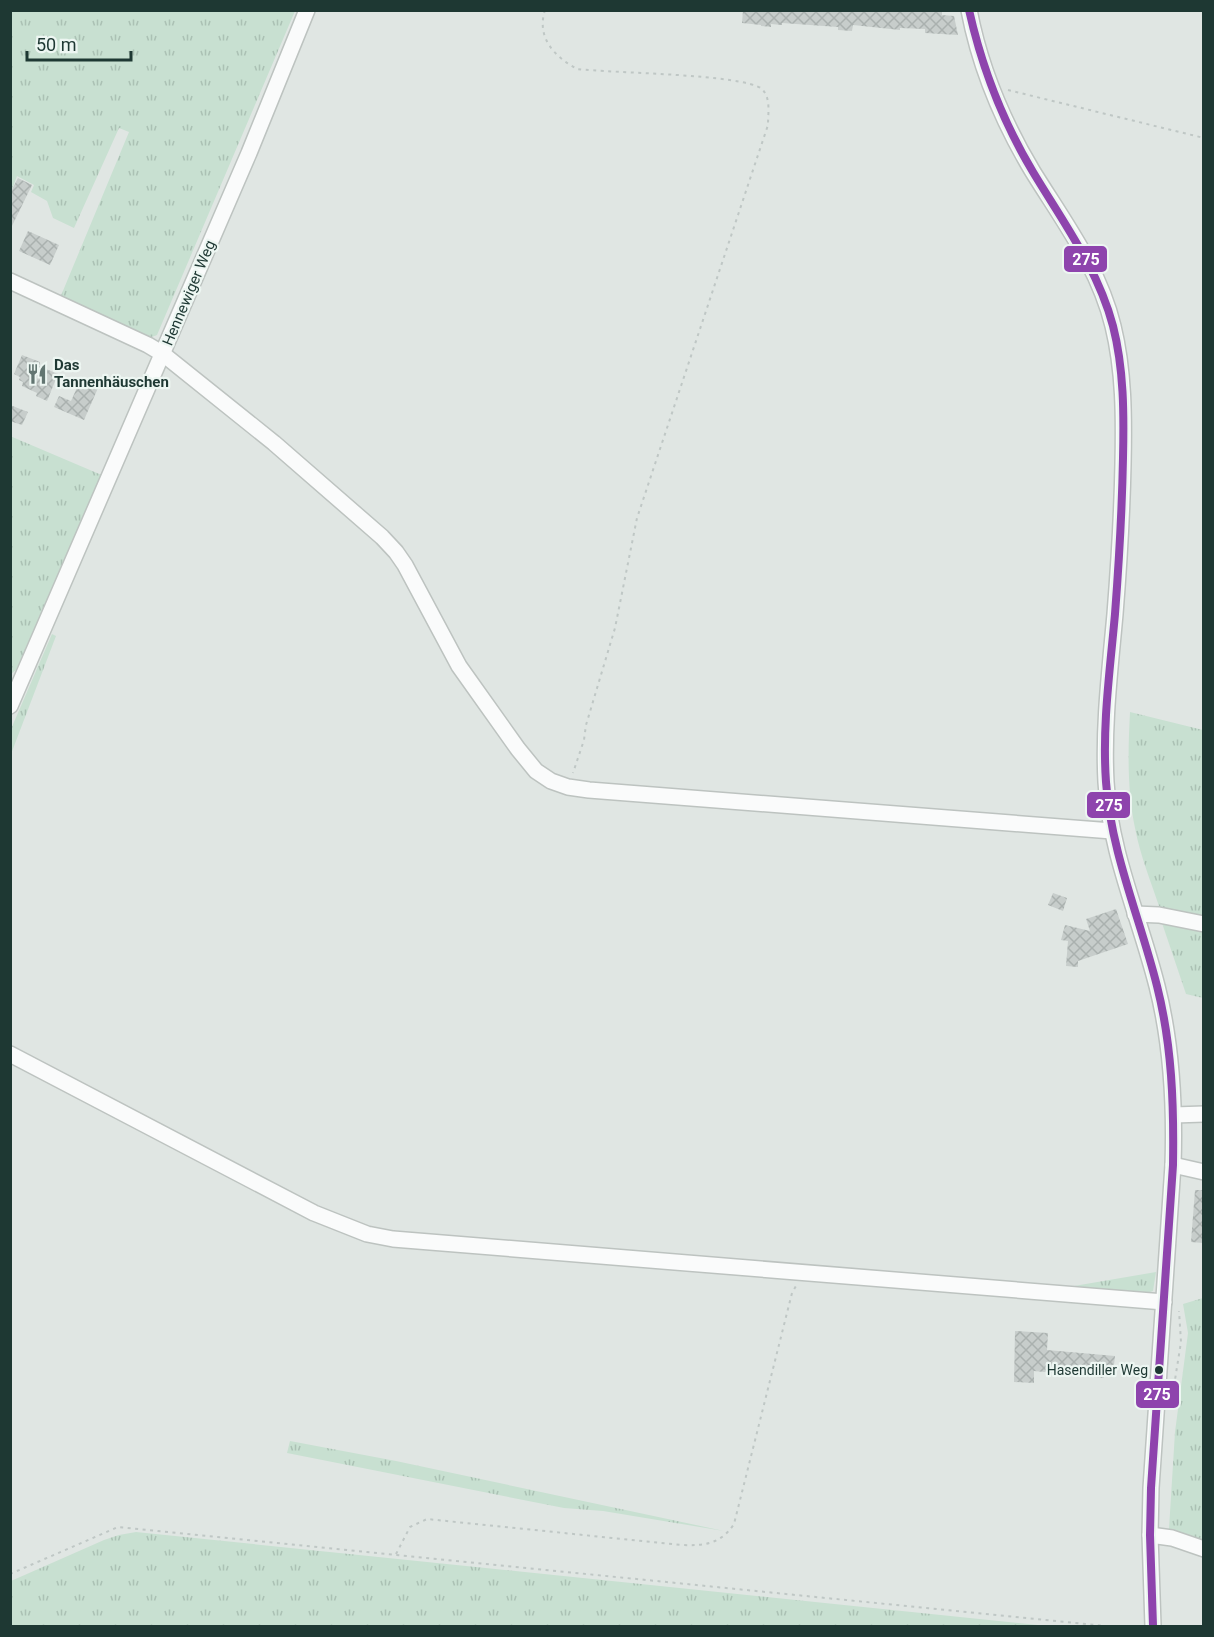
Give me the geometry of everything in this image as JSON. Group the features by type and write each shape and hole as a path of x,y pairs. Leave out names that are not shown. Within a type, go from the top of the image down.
{"street":[{"name":"Hennewiger Weg","path":"10,706 163,354 307,10"},
{"path":"969,10 979,51 994,94 1020,150 1084,253 1106,299 1120,363 1124,422 1122,507 1105,741 1106,785 1112,831 1157,988 1165,1025 1171,1063 1174,1115 1173,1165 1151,1488 1153,1626"},
{"path":"10,281 163,354 274,443 361,518 396,552 459,666 489,711 536,771 551,781 568,787 1112,831"},
{"path":"1136,914 1159,915 1203,924"},
{"path":"10,1054 314,1213 367,1234 405,1240 1164,1302"},
{"path":"1174,1115 1203,1114"},
{"path":"1173,1165 1203,1172"},
{"path":"1150,1535 1172,1538 1203,1549"}],"path":[{"path":"545,10 543,27 548,45 560,59 577,69 731,80 757,86 768,100 768,125 637,518 615,628 586,725 584,740 568,787"},
{"path":"994,94 1005,90 1203,138"},
{"path":"396,1554 410,1527 427,1519 681,1545 702,1546 720,1540 734,1524 792,1293 807,1272"},
{"path":"10,1574 118,1527 1005,1618 1105,1626"}],"green space":[{"path":"11,11 295,11 157,335 149,338 60,298 129,132 119,128 74,228 53,218 47,201 31,192 34,185 17,176 11,192"},
{"path":"10,436 104,476 16,670 11,674"},
{"path":"52,634 56,636 11,754 11,729"},
{"path":"1130,712 1203,730 1203,919 1160,909 1140,848 1132,813 1129,770"},
{"path":"1162,923 1203,932 1203,998 1186,994"},
{"path":"1156,1272 1153,1291 1144,1294 1074,1286"},
{"path":"1203,1298 1203,1544 1169,1529 1175,1432 1188,1333 1183,1304"},
{"path":"290,1441 396,1461 724,1531 603,1511 564,1508 287,1453"},
{"path":"136,1532 1038,1626 11,1626 11,1581 104,1540"}],"building":[{"path":"743,10 942,12 942,15 954,16 958,35 925,33 925,29 900,28 900,30 853,25 852,31 838,30 838,27 782,23 782,25 771,24 771,27 761,26 742,23"},
{"path":"18,178 32,185 10,230 10,193"},
{"path":"28,231 59,245 50,265 19,251"},
{"path":"22,355 40,362 39,366 58,374 47,401 22,386 23,382 19,380 20,377 14,374"},
{"path":"80,381 98,388 84,420 54,407 59,396 71,401"},
{"path":"10,405 28,412 22,425 10,421"},
{"path":"1053,893 1067,898 1063,911 1048,905"},
{"path":"1116,909 1128,944 1078,961 1078,967 1066,966 1068,941 1061,940 1065,925 1090,931 1086,919"},
{"path":"1195,1190 1203,1190 1203,1243 1191,1242"},
{"path":"1015,1331 1048,1333 1047,1350 1115,1356 1113,1374 1104,1373 1104,1378 1034,1371 1034,1383 1014,1382"}],"transit line":[{"name":"275","path":"969,10 987,74 1012,134 1079,246 1098,285 1113,326 1121,375 1122,497 1106,719 1106,782 1120,860 1162,1008 1169,1053 1173,1120 1173,1165 1151,1488 1153,1626"}],"place":[{"name":"Das Tannenhäuschen","path":"37,374"},
{"name":"Hasendiller Weg","path":"1159,1370"}]}
